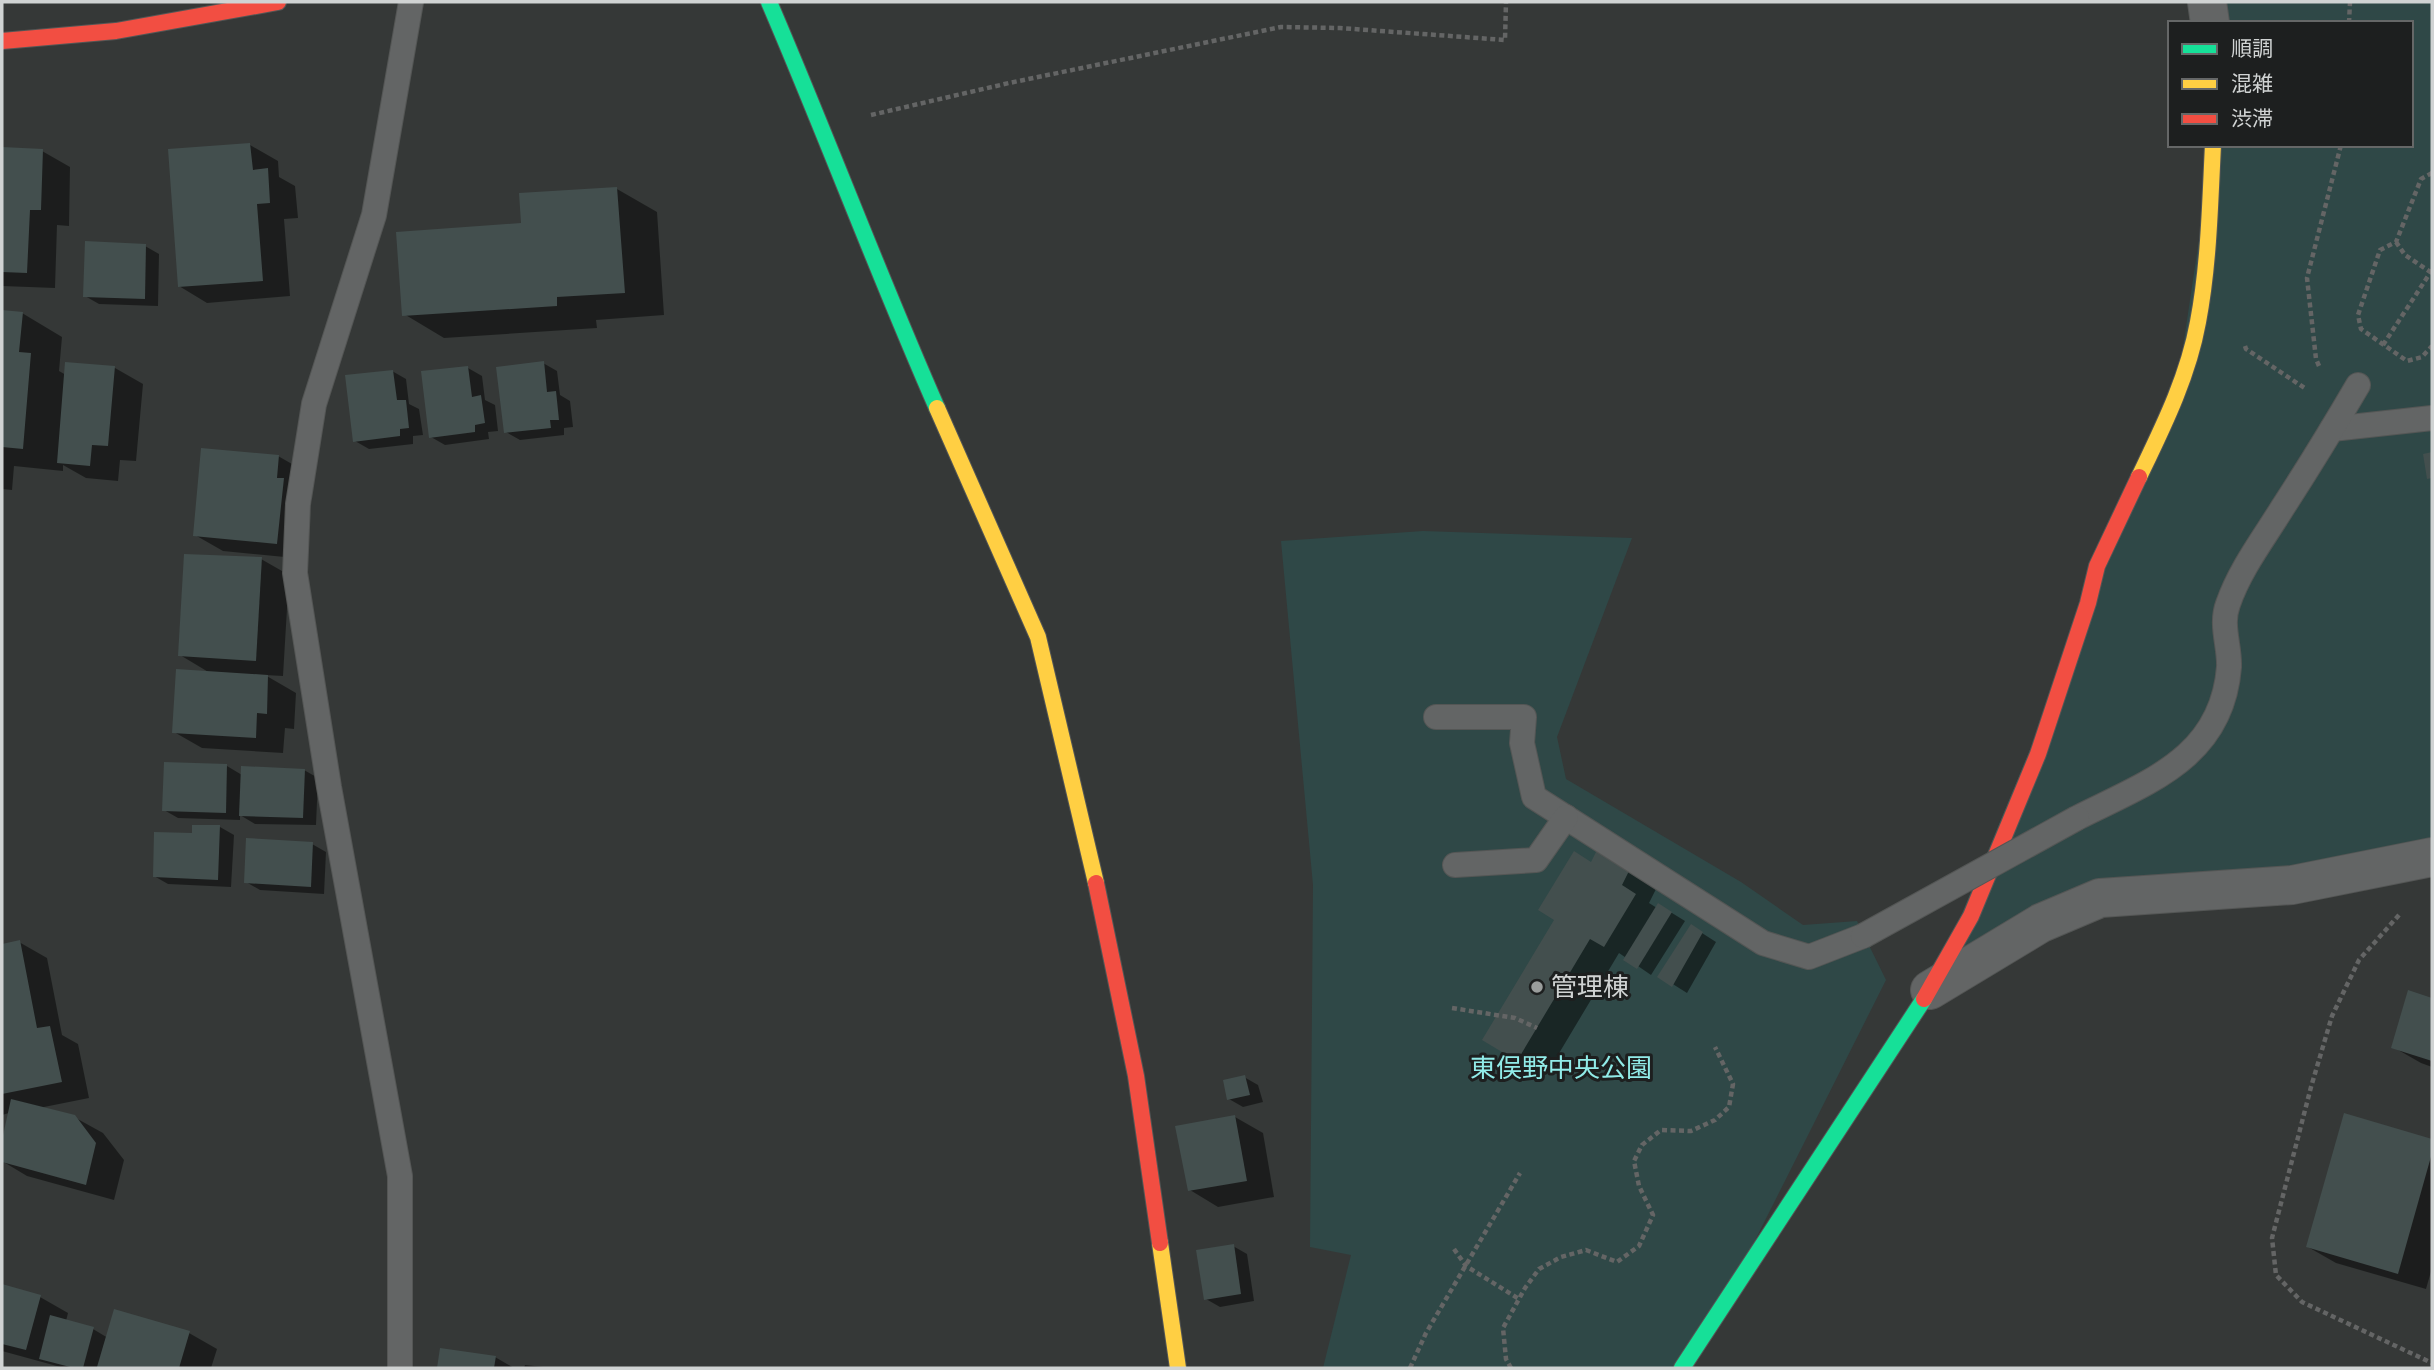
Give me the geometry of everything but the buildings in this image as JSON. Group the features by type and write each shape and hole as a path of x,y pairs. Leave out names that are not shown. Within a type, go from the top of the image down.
{"street":[{"path":"2,41 116,31 278,2"},
{"path":"769,2 823,127 900,323 1038,637 1090,856 1136,1076 1178,1368"},
{"path":"2207,2 2210,21"},
{"path":"1682,1368 1930,990 1971,916 2033,766 2088,603 2096,566 2175,401 2197,323 2209,230 2213,147"},
{"path":"1930,990 2041,923 2100,898 2292,885 2432,857"}],"lane":[{"path":"400,1368 400,1176 329,787 295,573 298,504 314,404 374,215 411,2"},
{"path":"1436,717 1524,717 1522,743 1534,797 1763,943 1809,957 1863,936 2166,772 2199,745 2220,711 2229,665 2225,637 2227,606 2244,569 2358,385"},
{"path":"2337,421 2432,418"},
{"path":"1455,865 1536,860 1566,817"}],"path":[{"path":"823,127 1009,83 1281,27 1340,28 1505,40 1506,2"},
{"path":"2349,21 2350,2"},
{"path":"2337,421 2316,359 2307,278 2340,147"},
{"path":"2432,173 2421,179 2396,242 2380,250 2358,315 2361,329 2407,361 2422,357 2432,346"},
{"path":"2358,385 2432,271 2405,255 2396,242"},
{"path":"2244,338 2246,349 2337,421"},
{"path":"2406,908 2358,960 2332,1016 2272,1238 2276,1275 2302,1302 2432,1363"},
{"path":"1452,1008 1515,1017 1537,1028"},
{"path":"1511,1368 1506,1359 1503,1328 1539,1269 1561,1257 1586,1250 1617,1262 1639,1246 1653,1215 1639,1186 1634,1161 1642,1145 1661,1130 1691,1131 1715,1119 1729,1107 1733,1084 1715,1047"},
{"path":"1410,1368 1426,1333 1520,1173"},
{"path":"1454,1249 1466,1266 1519,1299"}],"green space":[{"path":"2207,2 2432,2 2432,857 2100,898 1930,990 2175,401 2213,147 2413,147 2413,21 2210,21"},
{"name":"東俣野中央公園","path":"1423,531 1632,538 1557,737 1566,779 1741,882 1803,925 1857,921 1886,980 1723,1304 1682,1368 1323,1368 1351,1255 1310,1247 1313,885 1281,541"}],"traffic: fast":[{"path":"769,2 937,408"},
{"path":"1682,1368 1924,999"}],"traffic: slow":[{"path":"2139,477 2174,401 2194,342 2207,256 2213,147"},
{"path":"937,408 1038,637 1096,883"},
{"path":"1160,1243 1178,1368"}],"traffic: jam":[{"path":"2,41 116,31 278,2"},
{"path":"1924,999 1971,916 2038,754 2088,603 2097,566 2139,477"},
{"path":"1096,883 1136,1076 1160,1243"}],"place":[{"name":"管理棟","path":"1537,987"}]}
